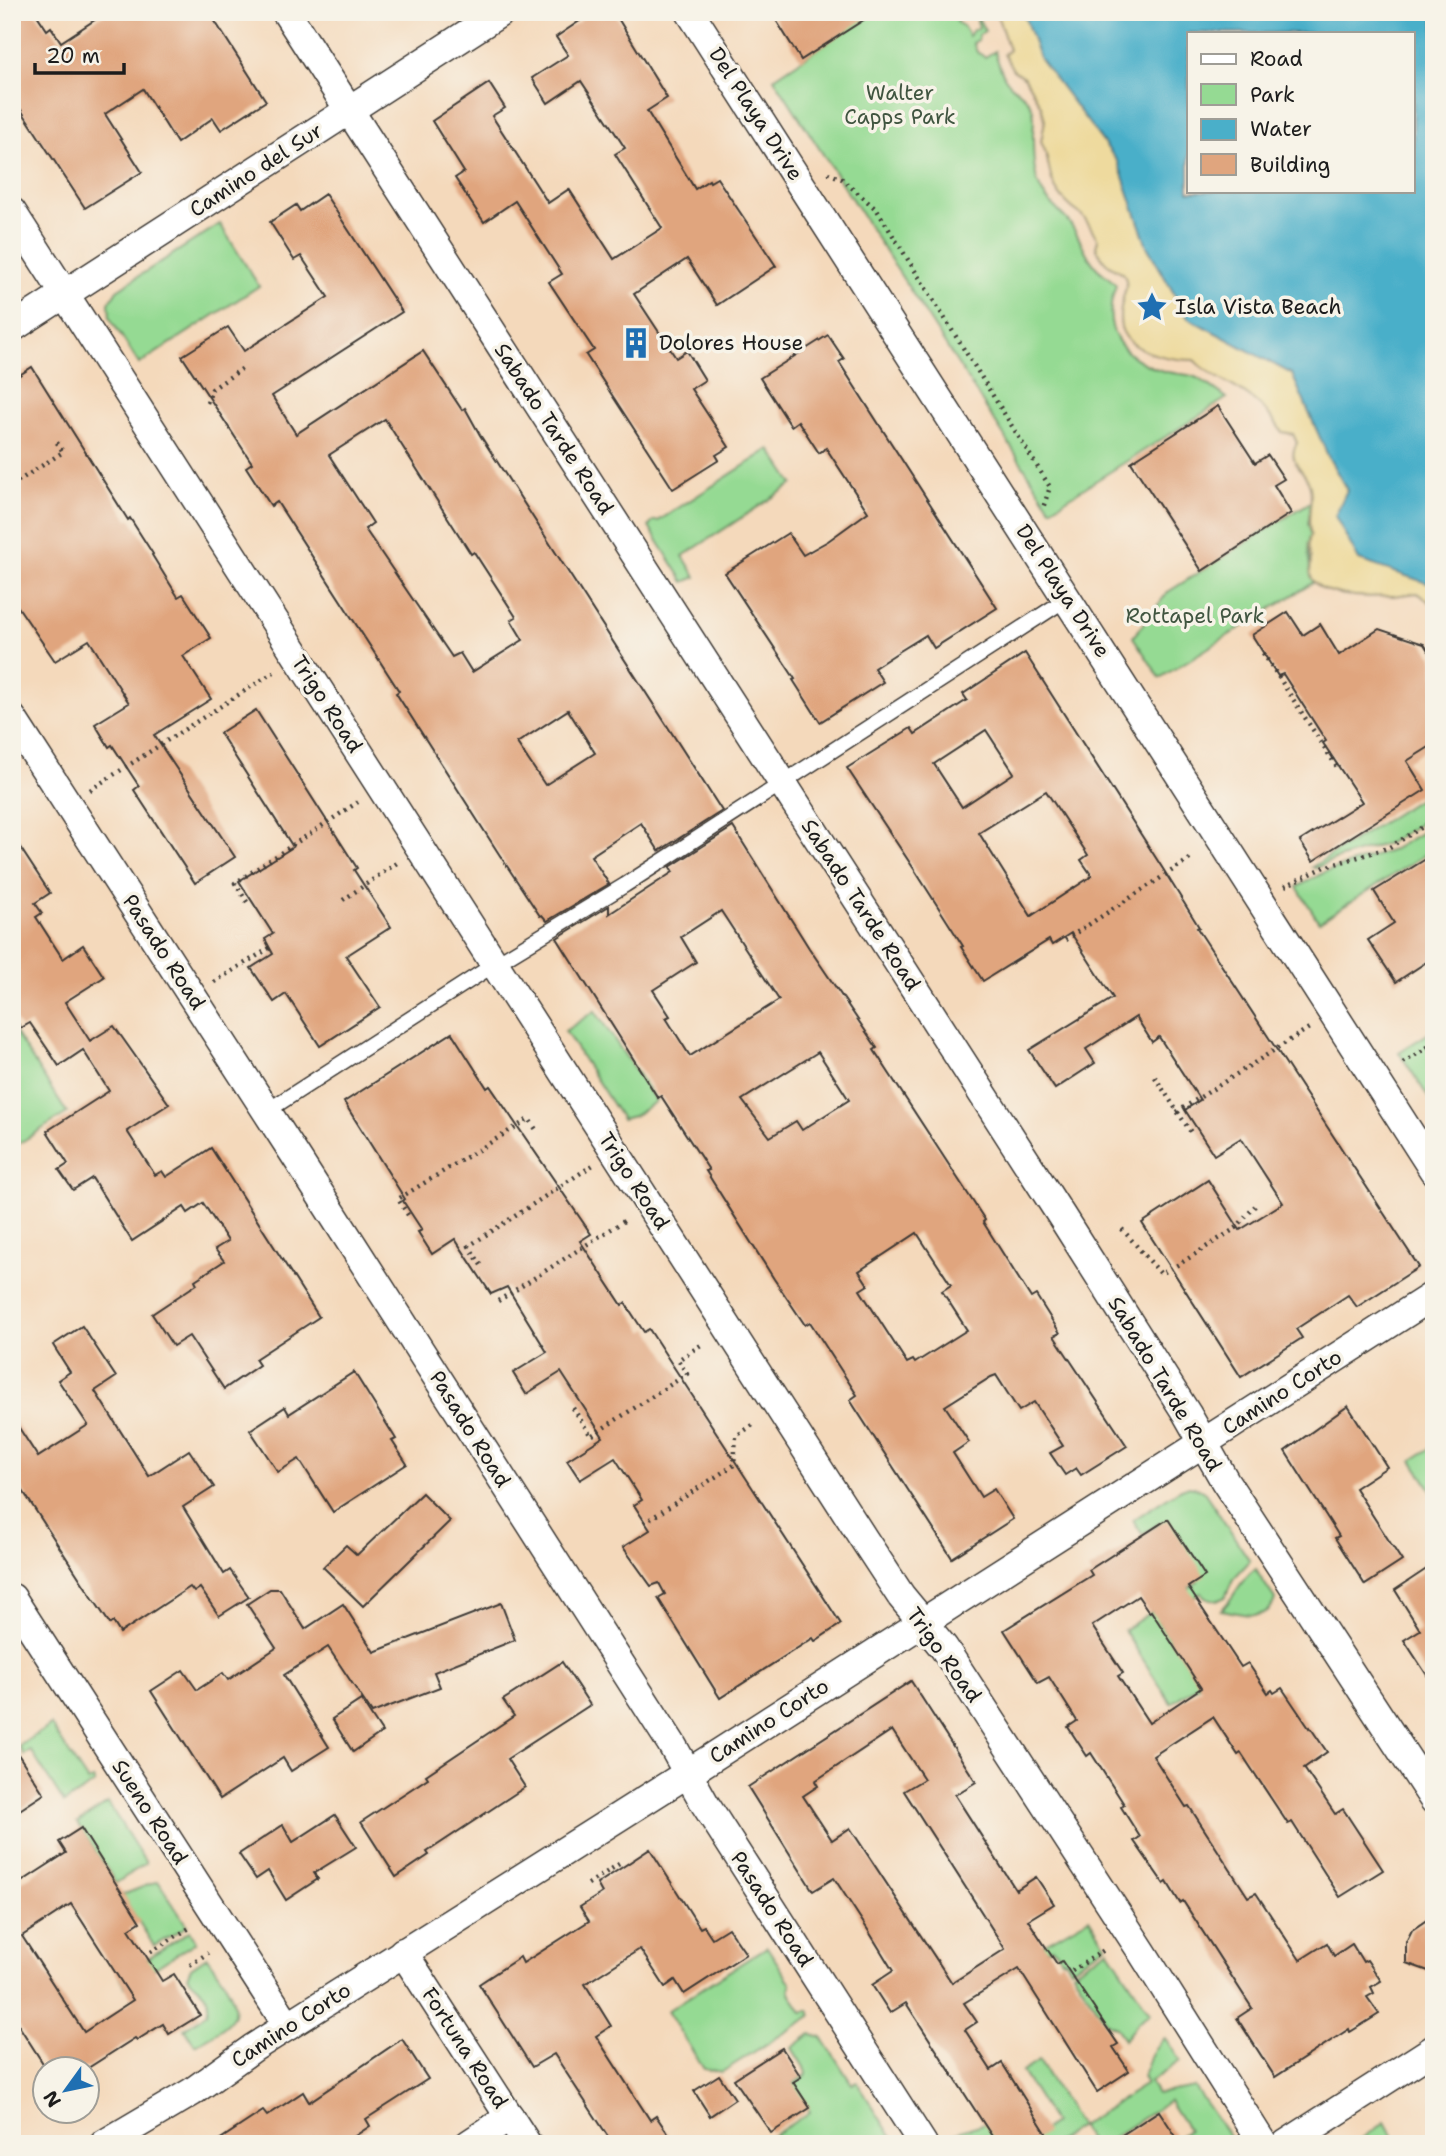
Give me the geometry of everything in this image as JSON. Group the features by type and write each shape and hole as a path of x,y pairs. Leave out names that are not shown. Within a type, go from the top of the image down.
{"street":[{"name":"Sabado Tarde Road","path":"286,12 1184,1409 1239,1503 1434,1800"},
{"name":"Camino del Sur","path":"12,328 501,12"},
{"name":"Del Playa Drive","path":"690,12 1434,1171"},
{"name":"Trigo Road","path":"12,212 894,1586 951,1659 1263,2144"},
{"name":"Pasado Road","path":"12,718 671,1743 705,1804 923,2144"},
{"name":"Camino Corto","path":"104,2144 191,2092 403,1952 688,1773 1434,1295"},
{"name":"Sueno Road","path":"12,1598 288,2026"},
{"name":"Fortuna Road","path":"403,1952 527,2144"},
{"path":"1286,2144 1434,2049"},
{"path":"469,2144 510,2117"}],"lane":[{"path":"267,1111 495,964 625,885 1068,598"}],"path":[{"path":"827,172 842,179 877,210 1050,487 1043,509"},
{"path":"207,403 212,389 246,366"},
{"path":"12,485 63,452 56,440"},
{"path":"1263,653 1337,767"},
{"path":"69,804 278,670"},
{"path":"247,902 235,883 358,802"},
{"path":"1285,887 1325,867 1388,848 1434,820"},
{"path":"1065,940 1194,857"},
{"path":"343,900 397,863"},
{"path":"193,996 270,948"},
{"path":"1177,1112 1310,1027"},
{"path":"1403,1063 1434,1043"},
{"path":"1155,1077 1192,1134"},
{"path":"408,1215 398,1199 529,1119 537,1131"},
{"path":"481,1265 469,1247 615,1151"},
{"path":"1122,1229 1161,1274 1236,1228 1255,1206"},
{"path":"498,1301 627,1219"},
{"path":"573,1408 591,1436 687,1374 678,1360 705,1343"},
{"path":"644,1523 734,1465 736,1436 756,1423"},
{"path":"588,1884 619,1864"},
{"path":"151,1952 192,1926"},
{"path":"1072,1970 1107,1947"},
{"path":"190,1965 209,1953"}],"green space":[{"name":"Walter Capps Park","path":"873,12 961,12 956,22 963,26 969,36 973,30 979,28 975,12 985,31 973,43 977,52 985,57 995,51 1005,78 1026,98 1032,108 1035,169 1043,193 1072,226 1092,262 1116,285 1111,315 1117,340 1125,350 1148,365 1163,371 1195,377 1227,398 1051,509 774,78"},
{"path":"220,224 259,286 139,364 110,318 109,303 117,290"},
{"path":"770,449 793,484 683,556 696,577 684,582 649,527 653,521 658,521"},
{"name":"Rottapel Park","path":"1312,501 1308,524 1311,533 1308,551 1314,582 1160,678 1133,637 1168,592"},
{"path":"1434,787 1434,815 1388,843 1316,868 1312,867 1430,792"},
{"path":"1434,825 1434,849 1319,922 1297,887 1325,872 1390,851"},
{"path":"595,1011 656,1101 634,1116 622,1119 565,1031"},
{"path":"12,1028 67,1113 12,1148"},
{"path":"1434,1030 1434,1106 1399,1052"},
{"path":"1434,1446 1434,1494 1412,1460"},
{"path":"1189,1486 1205,1493 1250,1561 1233,1579 1225,1597 1217,1601 1201,1593 1158,1621 1200,1684 1171,1703 1124,1630 1198,1582 1160,1523 1142,1534 1133,1520"},
{"path":"1255,1569 1275,1599 1271,1607 1266,1612 1253,1615 1221,1610 1245,1578"},
{"path":"51,1725 88,1782 93,1779 95,1783 64,1803 31,1751 24,1755 19,1746"},
{"path":"108,1803 146,1863 116,1883 77,1823"},
{"path":"158,1881 187,1926 154,1946 122,1895"},
{"path":"1089,1918 1106,1945 1071,1969 1066,1960 1061,1959 1051,1948 1032,1960 1028,1953"},
{"path":"190,1931 196,1942 125,1987 119,1977"},
{"path":"767,1947 791,1984 789,1991 802,2012 809,2010 811,2016 722,2072 704,2069 667,2011"},
{"path":"1108,1949 1150,2013 1137,2023 1124,2040 1116,2027 1106,2023 1073,1972"},
{"path":"207,1957 228,1988 234,2013 223,2028 195,2045 184,2029 207,2013 208,2001 203,1992 187,1977 191,1968"},
{"path":"811,2034 822,2037 852,2084 857,2082 896,2144 760,2144 810,2112 793,2084 807,2072 792,2048"},
{"path":"1165,2038 1180,2061 1150,2082 1157,2094 1194,2087 1230,2138 1230,2144 1186,2144 1180,2135 1188,2130 1169,2101 1103,2144 1092,2144 1080,2126 1146,2084 1142,2077 1153,2051"},
{"path":"1039,2061 1080,2126 1053,2144 1023,2144 1054,2123 1022,2072"},
{"path":"988,2122 1002,2144 951,2144 946,2136"},
{"path":"1385,2122 1397,2144 1354,2144"}],"sand":[{"name":"Isla Vista Beach","path":"996,12 1024,13 1039,57 1118,162 1147,246 1188,318 1292,374 1329,458 1347,490 1359,560 1431,584 1434,588 1434,605 1417,593 1379,597 1348,595 1334,593 1314,582 1310,574 1309,544 1311,489 1294,460 1297,443 1293,434 1282,432 1264,409 1194,360 1153,354 1127,338 1120,320 1126,287 1125,277 1122,272 1104,261 1096,247 1098,240 1087,222 1058,193 1053,183 1041,142 1045,120 1041,106 1025,78 1013,70 1004,54 1009,50"}],"water":[{"path":"1023,12 1434,12 1434,588 1430,584 1359,560 1335,516 1347,490 1329,458 1292,374 1188,318 1147,246 1118,162 1039,57"}],"building":[{"path":"12,12 35,12 47,30 51,27 61,42 107,12 209,12 266,101 221,130 213,118 177,143 143,89 105,114 142,172 85,208 12,96"},
{"path":"593,12 614,12 667,98 647,111 695,189 717,178 776,266 717,305 687,259 634,294 676,358 687,351 705,380 691,389 729,447 716,455 719,460 673,489 586,355 594,350 549,282 562,274 515,201 484,222 455,178 464,172 432,121 489,83 505,108 492,116 548,203 569,189 614,259 662,228 615,154 625,148 581,81 548,103 532,78 568,55 556,37"},
{"path":"771,12 876,12 801,60"},
{"path":"325,194 402,312 272,396 296,434 423,351 462,410 465,408 722,811 659,851 641,823 591,856 609,884 547,921 540,916 499,854 396,693 399,691 277,502 271,506 246,467 252,463 182,356 228,327 244,351 328,297 301,256 294,260 270,222 296,205 300,211","holes":["385,419 471,554 474,552 516,617 511,620 523,640 472,672 460,653 452,657 365,529 373,523 329,455","568,710 595,753 545,785 517,743"]},
{"path":"828,335 844,359 839,362 997,608 934,648 926,635 900,651 874,668 883,682 820,722 725,573 788,533 803,555 828,541 868,512 826,448 819,453 798,421 791,426 760,378"},
{"path":"32,367 178,597 183,594 211,638 183,656 211,699 154,735 235,857 195,883 134,790 139,786 95,724 129,703 89,640 55,661 12,598 12,380"},
{"path":"1218,406 1255,463 1268,455 1284,479 1274,485 1291,513 1202,571 1131,462"},
{"path":"1288,612 1303,635 1320,624 1339,655 1379,629 1424,644 1434,660 1434,744 1407,761 1425,790 1313,861 1300,841 1362,802 1323,743 1326,741 1283,674 1278,676 1252,635"},
{"path":"1025,653 1163,869 1199,927 1197,928 1419,1267 1357,1307 1348,1295 1296,1329 1302,1338 1241,1377 1142,1223 1208,1180 1240,1230 1283,1203 1241,1138 1214,1155 1185,1110 1200,1100 1159,1037 1152,1042 1136,1017 1086,1049 1095,1063 1055,1089 1029,1050 1113,998 1071,933 1052,945 1049,940 983,981 914,869 847,768 911,728 915,734 967,700 963,694","holes":["986,730 1014,773 962,807 934,764","1046,791 1088,855 1081,860 1092,876 1031,916 979,833"]},
{"path":"256,710 357,868 354,870 391,927 346,956 380,1007 320,1046 286,994 274,1002 251,968 273,954 265,939 273,934 239,881 293,847 220,733"},
{"path":"733,827 809,948 877,1048 874,1050 985,1220 983,1222 1031,1298 1036,1295 1060,1333 1054,1336 1127,1446 1081,1475 1076,1468 1065,1475 1050,1453 1063,1446 1034,1402 1019,1411 996,1375 945,1406 969,1442 953,1453 981,1497 994,1489 1013,1519 952,1558 850,1400 857,1395 810,1322 805,1325 774,1279 706,1171 709,1170 661,1096 658,1098 557,938 609,906 609,914 673,872 670,867","holes":["721,911 779,1000 690,1056 666,1018 670,1016 653,990 696,962 681,937","818,1052 849,1100 802,1130 796,1121 770,1137 742,1100","917,1233 951,1285 942,1291 967,1330 915,1363 913,1360 907,1363 860,1290 868,1285 859,1271"]},
{"path":"12,835 50,893 35,903 42,913 36,917 63,959 83,945 104,977 65,1002 90,1041 114,1026 169,1104 127,1131 155,1175 162,1171 166,1177 211,1148 319,1317 255,1359 259,1365 224,1389 189,1336 173,1346 152,1314 197,1284 195,1280 224,1261 215,1249 228,1241 203,1203 188,1213 184,1207 132,1241 92,1178 73,1190 59,1170 68,1164 47,1131 109,1091 83,1050 59,1066 30,1023 21,1028 12,1014"},
{"path":"1434,854 1434,957 1396,982 1368,940 1394,923 1374,891"},
{"path":"452,1033 487,1088 490,1086 591,1234 580,1241 622,1305 625,1303 644,1332 649,1329 841,1624 815,1641 813,1638 720,1698 658,1598 665,1594 659,1583 651,1586 623,1547 650,1530 634,1505 642,1500 615,1458 580,1480 567,1460 603,1437 561,1372 526,1394 513,1373 547,1352 507,1287 491,1294 455,1239 432,1254 418,1232 422,1230 403,1201 405,1199 344,1102"},
{"path":"82,1326 116,1377 95,1391 149,1476 189,1450 214,1487 183,1507 224,1574 230,1570 249,1597 219,1616 200,1588 194,1592 190,1587 120,1633 113,1622 110,1624 12,1474 12,1417 38,1457 88,1425 58,1380 70,1372 53,1345"},
{"path":"354,1372 396,1439 392,1441 407,1464 333,1512 299,1459 278,1472 250,1430 285,1407 289,1414"},
{"path":"1348,1406 1387,1467 1355,1488 1402,1561 1365,1585 1335,1538 1339,1536 1285,1451"},
{"path":"422,1493 450,1521 363,1606 323,1567 346,1545 357,1555"},
{"path":"1168,1519 1205,1576 1188,1587 1241,1667 1248,1663 1268,1693 1282,1688 1310,1727 1327,1752 1304,1768 1335,1814 1343,1809 1383,1870 1340,1897 1292,1822 1288,1824 1241,1753 1238,1755 1213,1717 1153,1756 1248,1897 1256,1893 1300,1960 1327,1943 1334,1956 1352,1944 1363,1962 1367,1960 1381,1981 1371,1987 1374,1993 1367,1997 1379,2014 1350,2032 1349,2029 1275,2077 1237,2018 1252,2008 1183,1901 1180,1903 1167,1882 1164,1884 1134,1841 1140,1837 1121,1807 1124,1804 1091,1753 1087,1756 1068,1727 1077,1721 1049,1677 1038,1683 1004,1630 1092,1575 1089,1570","holes":["1138,1596 1149,1612 1151,1611 1201,1688 1149,1723 1118,1676 1123,1673 1092,1626"]},
{"path":"1434,1564 1434,1686 1404,1640 1420,1630 1395,1590"},
{"path":"270,1589 280,1589 305,1629 343,1604 374,1652 501,1603 515,1640 434,1672 440,1687 372,1713 328,1647 284,1675 329,1747 291,1771 283,1758 220,1799 151,1691 183,1670 197,1690 223,1673 228,1680 276,1648 247,1604"},
{"path":"562,1662 590,1705 507,1759 525,1787 427,1852 429,1855 396,1877 361,1822 514,1716 503,1700"},
{"path":"911,1681 976,1782 955,1795 1016,1890 1036,1877 1054,1904 1028,1920 1057,1964 1062,1961 1118,2044 1113,2047 1129,2071 1097,2092 1019,1969 964,2003 977,2022 965,2030 991,2070 1002,2063 1046,2133 1030,2144 997,2144 906,2003 890,2013 872,1985 893,1971 834,1878 813,1891 748,1787","holes":["892,1730 924,1779 904,1791 1005,1949 952,1983 850,1828 832,1840 803,1796 818,1786 815,1781"]},
{"path":"361,1700 382,1732 353,1752 332,1719"},
{"path":"12,1745 44,1794 12,1815"},
{"path":"335,1815 356,1847 314,1873 318,1879 286,1900 268,1871 256,1879 239,1854 283,1825 293,1842"},
{"path":"81,1828 140,1922 129,1929 162,1981 174,1974 200,2015 169,2034 163,2024 102,2059 102,2054 37,2054 12,2015 12,1888 66,1853 59,1842","holes":["71,1904 133,2000 84,2032 22,1936"]},
{"path":"650,1849 700,1928 704,1926 712,1938 728,1928 746,1954 684,1994 675,1980 665,1987 640,1949 585,1984 611,2026 596,2036 650,2120 656,2116 675,2144 613,2144 554,2054 532,2067 479,1984 520,1957 523,1963 589,1921 580,1907 602,1893 597,1884"},
{"path":"1434,1915 1434,1973 1406,1963 1406,1942 1412,1930"},
{"path":"402,2039 428,2079 366,2119 370,2126 343,2144 213,2144 263,2111 267,2116 303,2092 309,2102"},
{"path":"782,2048 801,2077 793,2082 810,2108 771,2133 734,2079"},
{"path":"719,2075 735,2099 710,2116 694,2091"},
{"path":"1159,2111 1181,2144 1108,2144"}],"place":[{"name":"Isla Vista Beach","path":"1152,307"},
{"name":"Dolores House","path":"636,343"}]}
